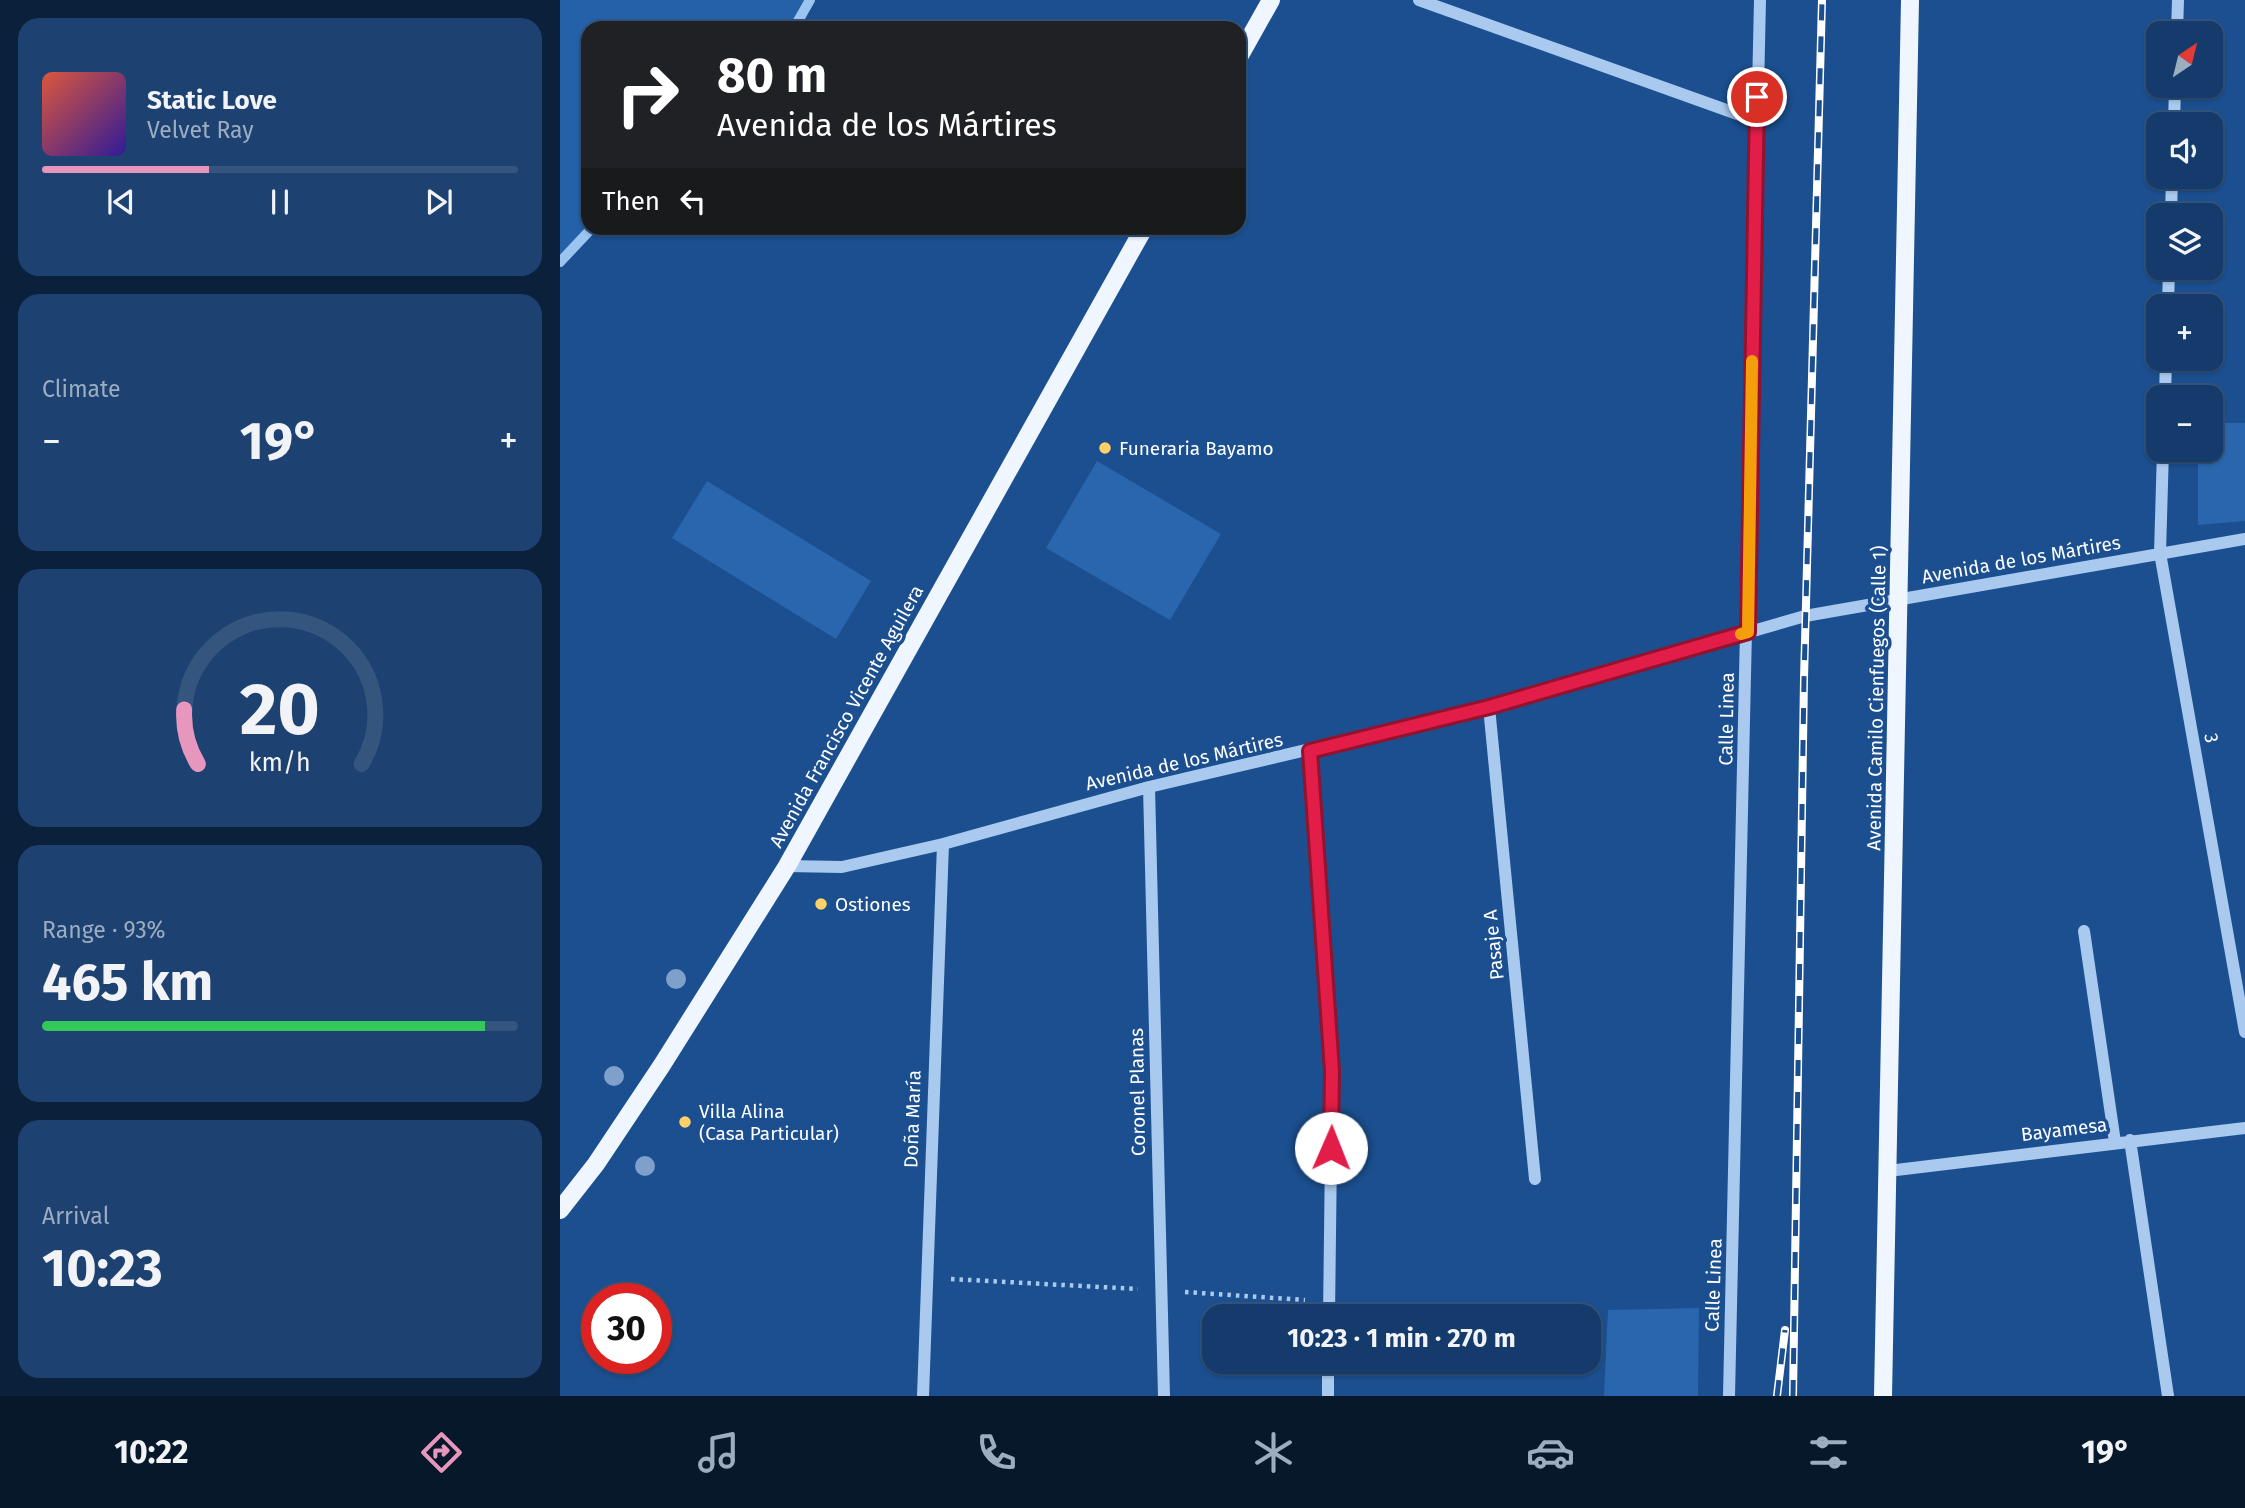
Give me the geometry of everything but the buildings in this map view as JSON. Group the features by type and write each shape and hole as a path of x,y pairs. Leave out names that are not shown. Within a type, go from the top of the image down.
{"main road":[{"path":"1246,45 1271,0"},
{"name":"Avenida Camilo Cienfuegos (Calle 1)","path":"1883,1396 1910,0"},
{"name":"Avenida Francisco Vicente Aguilera","path":"560,1210 596,1164 662,1065 786,866 1140,235"}],"street":[{"path":"1419,0 1757,121"},
{"name":"Calle Linea","path":"1728,1396 1748,632 1760,0"},
{"path":"2177,21 2178,0"},
{"name":"3","path":"2164,462 2160,553 2245,1032"},
{"name":"Avenida de los Mártires","path":"786,866 842,867 943,844 1149,787 1489,707 1805,616 2245,539"},
{"name":"Pasaje A","path":"1489,707 1535,1178"},
{"path":"1310,751 1332,1071 1329,1302"},
{"name":"Coronel Planas","path":"1149,787 1164,1396"},
{"name":"Doña María","path":"923,1396 943,844"},
{"path":"2084,931 2115,1142"},
{"name":"Bayamesa","path":"1888,1171 2245,1128"},
{"path":"2130,1140 2168,1396"},
{"path":"1328,1374 1328,1396"}],"path":[{"path":"926,1277 1329,1302"}],"shaded area":[{"path":"560,0 810,0 798,21 581,21 581,235 585,235 560,262"}],"waterway":[{"path":"798,21 810,0"},
{"path":"560,262 585,235"}],"railway":[{"path":"1793,1396 1804,679 1822,0"},
{"path":"1777,1396 1785,1330"}],"slow traffic":[{"path":"1741,634 1748,632 1752,361"}],"place":[{"name":"Funeraria Bayamo","path":"1105,448"},
{"name":"Ostiones","path":"821,904"},
{"name":"Villa Alina (Casa Particular)","path":"685,1122"}],"route":[{"path":"1331,1148 1332,1071 1310,751 1489,707 1748,632 1757,97"}]}
